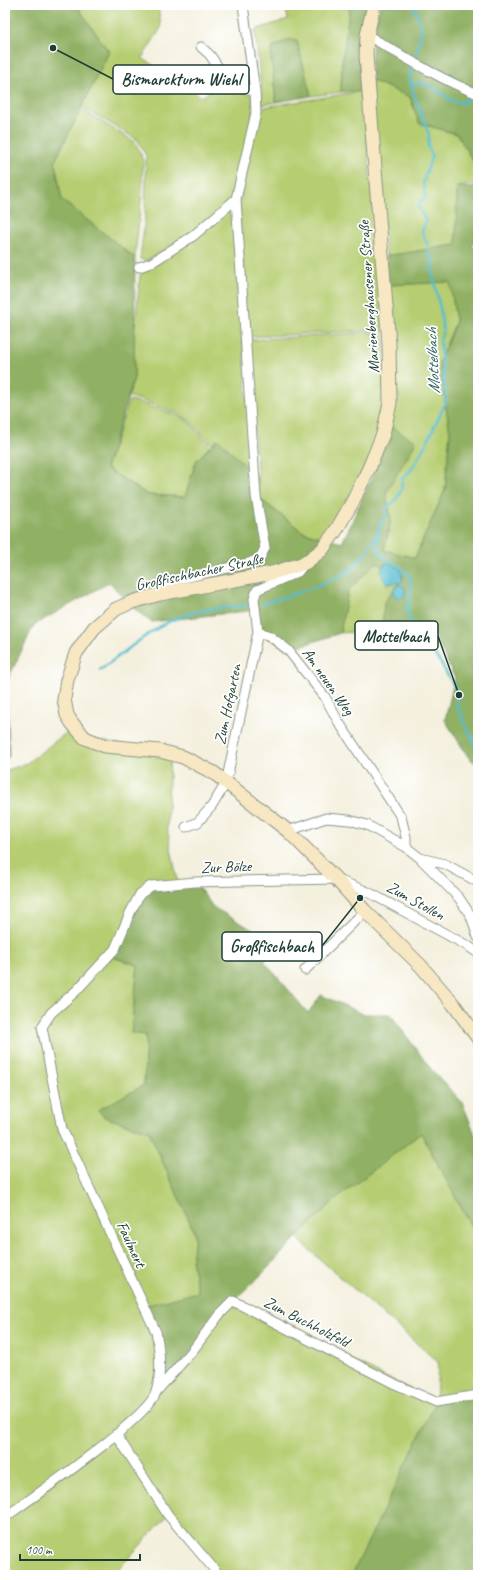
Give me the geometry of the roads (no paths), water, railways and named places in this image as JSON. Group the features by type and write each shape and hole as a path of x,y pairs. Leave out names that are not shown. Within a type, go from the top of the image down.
{"main road":[{"name":"Marienberghausener Straße","path":"305,563 322,550 337,529 353,501 370,466 383,434 390,403 390,344 366,55 367,35 374,5"},
{"name":"Großfischbacher Straße","path":"305,563 272,573 160,594 132,602 116,609 94,628 76,653 67,680 64,698 67,715 85,738 105,746 160,751 183,757 214,773 288,831 336,879 365,911 421,966 454,1005 478,1038"}],"street":[{"path":"160,594 166,582 249,563 260,558 265,548 256,496 236,199 256,113 255,90 243,5"},
{"path":"367,35 433,74 478,94"},
{"path":"201,47 210,55 230,85 255,90"},
{"path":"139,267 151,263 193,236 236,199"},
{"path":"258,632 254,599 257,590 298,572 305,563"},
{"name":"Zum Hofgarten","path":"226,783 258,632"},
{"name":"Am neuen Weg","path":"258,632 270,636 288,650 325,697 338,721 401,817 406,837 406,847"},
{"path":"186,827 198,822 212,806 226,783"},
{"path":"288,831 326,818 349,820 367,825 406,847 420,858 459,898 471,916 478,937"},
{"path":"420,858 445,864 478,882"},
{"name":"Zur Bölze","path":"130,913 140,894 151,886 210,882 336,879"},
{"name":"Zum Stollen","path":"336,879 368,892 468,946 478,953"},
{"path":"305,970 365,911"},
{"name":"Faulmert","path":"116,1434 146,1407 156,1393 161,1357 156,1332 62,1129 42,1027 51,1013 76,991 115,949 130,913"},
{"name":"Zum Buchholzfeld","path":"156,1393 193,1350 219,1315 233,1301 395,1384 436,1402 478,1395"},
{"path":"5,1517 65,1474 116,1434 168,1515 219,1575"}],"water":[{"path":"389,563 400,569 403,582 387,584 381,572 384,564"},
{"path":"400,585 405,587 405,596 400,598 395,597 393,591 396,586"}],"waterway":[{"name":"Mottelbach","path":"413,5 421,25 421,34 416,55"},
{"name":"Mottelbach","path":"411,69 410,77 412,89 429,135 428,147 432,155 423,183 426,198 420,201 418,206 426,221 422,232 428,245 428,254 433,262 432,271 440,308 443,331 440,341 446,402 412,469 402,479 398,496 386,508 386,516 380,523 377,546 382,556 401,568 410,576 411,590 408,616 414,627"},
{"path":"411,85 421,83 430,86 453,101 463,103 468,98 478,104"},
{"path":"262,604 312,588 349,571 357,564 366,552 379,530"},
{"path":"100,670 150,633 172,620 199,611 250,605"},
{"name":"Mottelbach","path":"421,633 459,695 456,703 478,751"}],"place":[{"name":"Bismarckturm Wiehl","path":"53,48"},
{"name":"Mottelbach","path":"459,695"},
{"name":"Großfischbach","path":"360,898"}]}
